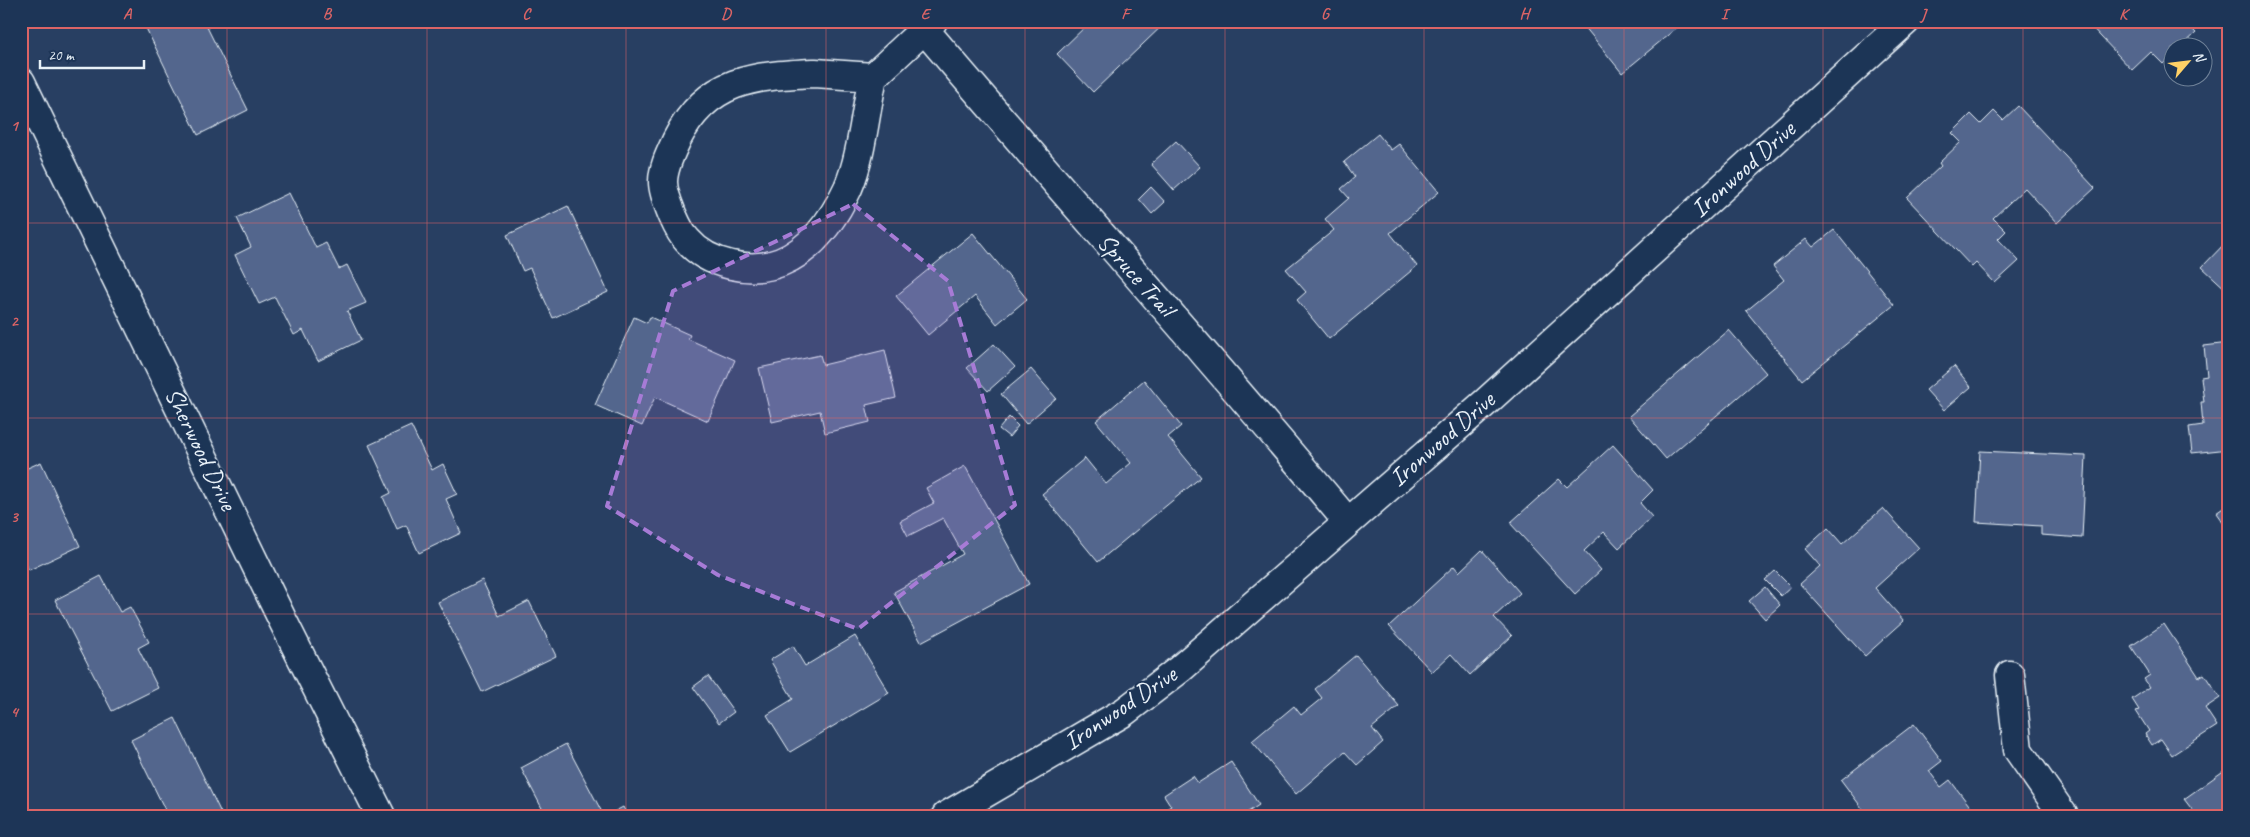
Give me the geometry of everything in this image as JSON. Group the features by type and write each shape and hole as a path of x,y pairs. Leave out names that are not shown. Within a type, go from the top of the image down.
{"street":[{"name":"Ironwood Drive","path":"946,816 1124,712 1194,657 1347,521 1486,402 1906,21"},
{"name":"Spruce Trail","path":"929,25 1067,197 1251,405 1347,521"},
{"path":"872,77 815,73 750,79 735,83 705,101 679,135 668,158 663,182 667,203 687,241 701,252 731,265 756,268 782,262 807,246 827,224 847,190 856,168 872,77 929,25"},
{"name":"Sherwood Drive","path":"21,82 283,621 381,816"},
{"path":"2010,675 2018,750 2064,816"}],"highlighted area":[{"path":"853,204 948,281 1015,505 858,629 718,575 607,506 673,291"}],"building":[{"path":"156,21 204,21 248,110 198,135 145,26"},
{"path":"1091,21 1167,21 1093,92 1057,54"},
{"path":"1580,21 1685,21 1622,73"},
{"path":"2086,21 2184,21 2196,33 2191,38 2162,38 2162,63 2151,52 2132,70"},
{"path":"2018,106 2095,188 2057,223 2025,188 1993,218 2006,231 1998,239 2019,261 1995,283 1976,263 1972,267 1907,198 1941,166 1939,163 1961,142 1952,133 1971,114 1981,124 1994,111 2003,120"},
{"path":"1378,134 1391,150 1399,144 1439,192 1390,233 1417,266 1329,339 1297,300 1306,292 1286,269 1334,230 1325,219 1349,198 1341,189 1355,177 1344,162"},
{"path":"1176,141 1200,167 1174,190 1151,164"},
{"path":"1151,187 1165,202 1152,214 1139,199"},
{"path":"289,193 316,248 326,243 339,269 347,265 366,303 347,311 361,340 318,361 303,330 294,335 275,297 259,304 235,255 251,247 237,218"},
{"path":"568,206 608,292 553,318 530,268 523,271 507,235"},
{"path":"1834,230 1894,305 1802,380 1746,311 1784,280 1773,266 1806,239 1813,247"},
{"path":"973,233 1027,299 997,324 975,296 928,335 896,296"},
{"path":"2229,239 2229,292 2202,267"},
{"path":"634,317 647,323 650,317 690,335 688,339 735,360 708,421 655,397 642,426 595,405"},
{"path":"1729,330 1766,373 1666,459 1629,416"},
{"path":"2229,343 2229,449 2192,453 2189,427 2203,425 2201,402 2204,402 2201,377 2207,376 2204,346"},
{"path":"994,344 1015,367 988,391 967,368"},
{"path":"885,350 896,398 866,405 870,422 825,433 820,411 772,422 759,368 820,355 823,365"},
{"path":"1954,366 1971,387 1944,410 1926,390"},
{"path":"1031,369 1056,398 1026,424 1001,394"},
{"path":"1144,380 1181,426 1168,437 1201,477 1098,562 1042,494 1085,458 1106,484 1131,463 1096,421"},
{"path":"1009,417 1018,426 1009,437 999,429"},
{"path":"411,426 432,470 443,464 457,494 446,499 461,533 419,553 406,525 397,529 383,497 391,493 369,445"},
{"path":"1613,445 1653,490 1640,503 1652,517 1619,548 1604,532 1584,551 1601,570 1575,594 1510,523 1559,479 1567,487"},
{"path":"1980,451 2086,456 2082,538 2041,535 2041,526 1976,522"},
{"path":"41,462 80,546 29,570 21,554 21,471"},
{"path":"965,466 1029,584 921,642 894,592 963,554 943,518 908,536 900,521 934,503 926,488"},
{"path":"2229,504 2229,531 2216,513"},
{"path":"1883,508 1919,548 1875,588 1904,621 1865,656 1800,584 1820,566 1805,549 1828,528 1842,544"},
{"path":"1482,550 1520,593 1494,617 1512,636 1470,675 1451,654 1432,672 1389,626 1454,566 1459,572"},
{"path":"1775,571 1791,587 1781,596 1765,580"},
{"path":"101,576 120,612 130,607 149,642 138,648 158,688 112,711 55,600"},
{"path":"482,580 499,616 529,601 556,656 482,692 438,602"},
{"path":"1765,587 1780,605 1765,619 1749,601"},
{"path":"2164,624 2199,677 2204,674 2220,698 2205,708 2217,726 2172,755 2161,739 2152,745 2145,734 2149,731 2136,711 2139,710 2132,699 2150,687 2144,679 2150,675 2131,646"},
{"path":"855,636 889,693 790,752 767,715 793,699 770,660 793,646 805,666"},
{"path":"1356,655 1399,706 1372,728 1383,742 1357,765 1345,752 1296,794 1252,741 1294,706 1301,715 1322,698 1315,689"},
{"path":"708,676 734,712 719,723 693,687"},
{"path":"175,718 221,813 217,816 168,816 131,740"},
{"path":"1914,724 1942,761 1929,771 1941,787 1950,780 1975,813 1972,816 1868,816 1841,780"},
{"path":"566,744 604,816 546,816 521,768"},
{"path":"1231,762 1259,805 1242,816 1155,816 1171,806 1164,795 1193,776 1198,783"},
{"path":"2229,767 2229,816 2197,816 2184,799"},
{"path":"623,807 628,816 606,816"}]}
